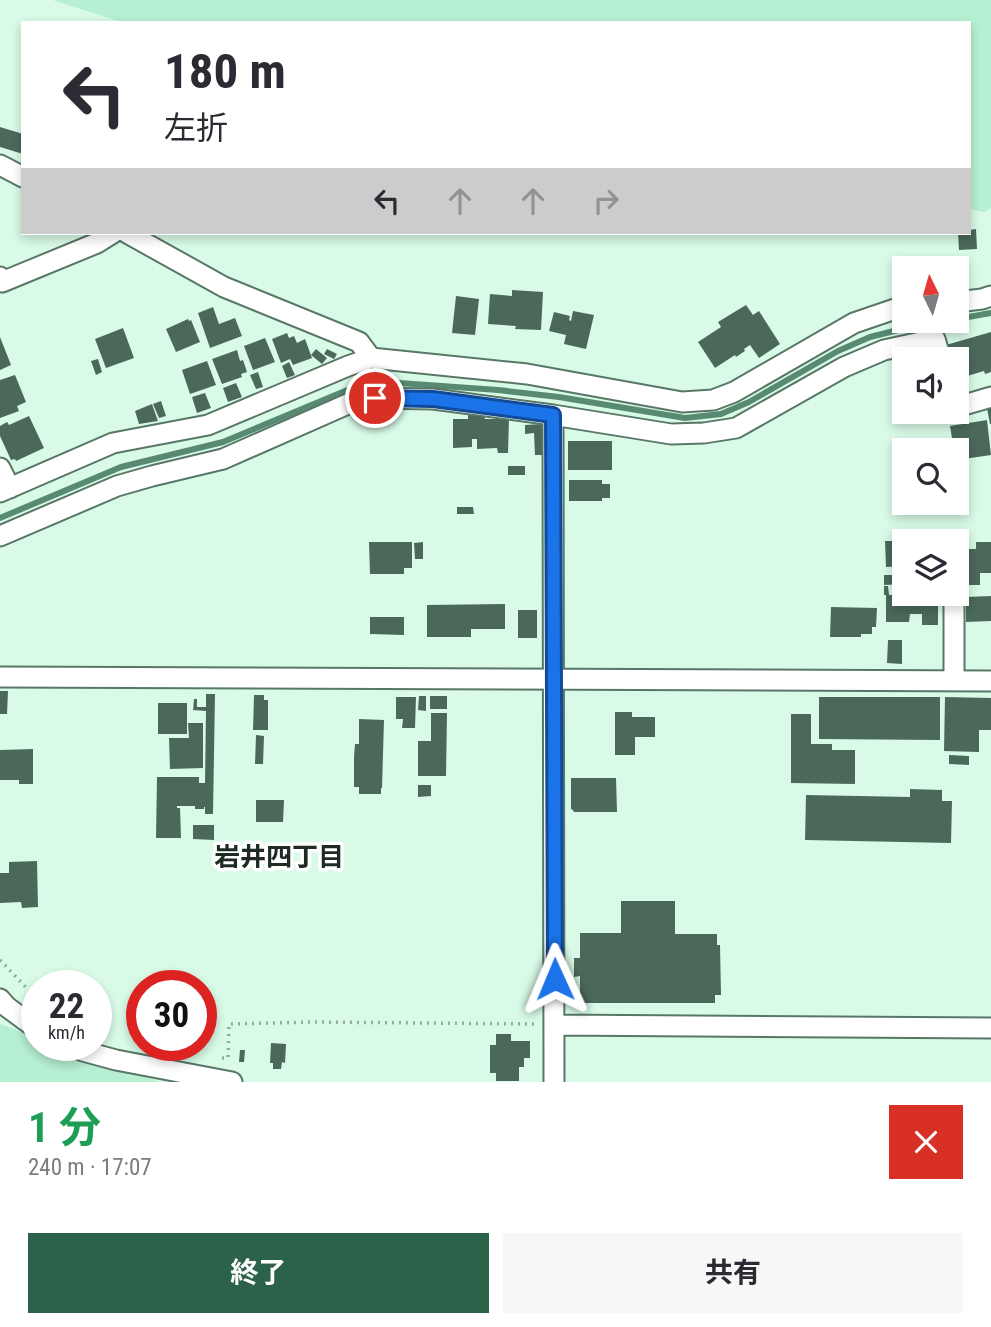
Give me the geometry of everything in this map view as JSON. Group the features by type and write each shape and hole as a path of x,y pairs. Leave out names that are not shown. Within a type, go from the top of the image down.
{"street":[{"path":"0,165 21,176"},
{"path":"0,278 2,282 97,243 110,235"},
{"path":"131,235 224,287 359,341 371,358"},
{"path":"970,300 991,296"},
{"path":"0,468 5,490 113,443 208,425 371,358 527,374 682,402 713,400 734,392 855,323 892,310"},
{"path":"898,347 935,339 937,347"},
{"path":"0,536 117,486 223,459 350,403 375,398 433,399 671,434 704,433 736,428 844,367 892,348"},
{"path":"969,403 991,397"},
{"path":"553,415 554,1082"},
{"path":"954,606 954,681"},
{"path":"0,677 991,681"},
{"path":"0,999 21,1017"},
{"path":"555,1024 991,1028"},
{"path":"112,1059 232,1082"}],"path":[{"path":"0,960 21,982"},
{"path":"217,1057 228,1058 229,1024 555,1024"}],"green space":[{"path":"53,0 991,0 991,208 984,212 971,209 971,21 118,21"},
{"path":"0,1024 21,1032 21,1061 102,1061 160,1082 0,1082"}],"building":[{"path":"0,127 21,133 21,153 0,147"},
{"path":"976,229 977,249 959,250 958,235 971,235 971,230"},
{"path":"512,290 543,292 541,330 488,324 490,294 512,296"},
{"path":"456,296 479,299 475,335 452,333"},
{"path":"746,305 753,315 759,311 780,344 759,358 750,345 736,357 735,355 715,368 698,342 721,327 718,322"},
{"path":"213,307 219,324 235,318 242,336 210,348 198,313"},
{"path":"573,311 594,315 586,349 564,344 566,335 549,331 554,312 570,316 571,321"},
{"path":"191,320 200,342 176,352 166,329"},
{"path":"123,328 134,358 106,368 95,339"},
{"path":"991,332 991,372 969,375 969,347 946,345"},
{"path":"287,333 289,338 294,336 297,343 305,339 312,358 293,365 290,359 281,363 272,339"},
{"path":"0,337 11,365 0,370"},
{"path":"265,338 275,362 253,370 244,346"},
{"path":"316,349 327,358 322,364 311,355"},
{"path":"327,349 337,354 334,359 324,354"},
{"path":"237,350 247,372 241,374 242,377 222,384 212,359"},
{"path":"98,359 102,372 96,375 91,361"},
{"path":"207,361 216,385 190,394 182,370"},
{"path":"289,362 295,375 287,378 282,366"},
{"path":"258,372 263,387 256,389 250,375"},
{"path":"15,375 26,402 17,406 19,411 0,418 0,380"},
{"path":"236,383 242,397 228,402 223,388"},
{"path":"205,393 211,408 197,413 192,397"},
{"path":"161,401 166,416 159,418 153,404"},
{"path":"152,404 158,421 139,424 135,411"},
{"path":"991,407 991,424 990,424 987,408"},
{"path":"468,415 484,415 485,419 509,419 508,453 498,453 497,448 477,449 477,439 472,439 472,447 453,448 453,419 468,419"},
{"path":"29,416 44,448 16,461 11,460 0,436 0,426"},
{"path":"987,420 991,455 969,458 969,438 952,438 950,426"},
{"path":"542,424 544,455 535,455 534,433 525,434 525,425"},
{"path":"568,441 612,441 612,470 568,470"},
{"path":"508,466 525,466 525,475 508,475"},
{"path":"569,480 602,480 602,484 610,484 610,498 602,498 602,501 569,501"},
{"path":"457,507 473,507 474,514 457,514"},
{"path":"885,541 892,541 892,567 886,567"},
{"path":"369,542 412,542 412,568 404,568 404,574 370,574"},
{"path":"423,542 423,559 415,559 414,543"},
{"path":"976,542 991,542 991,573 980,573 980,585 969,585 969,549 976,549"},
{"path":"884,575 892,575 892,585 884,585"},
{"path":"884,586 888,586 889,595 892,595 892,606 938,606 938,625 922,625 922,614 910,614 909,622 886,622"},
{"path":"991,596 991,621 966,622 969,597"},
{"path":"505,604 505,629 471,629 471,637 427,637 427,605"},
{"path":"831,607 877,608 876,627 872,627 872,634 861,634 861,637 830,637"},
{"path":"518,610 537,610 537,638 518,638"},
{"path":"370,617 404,617 404,635 370,634"},
{"path":"888,640 902,640 902,664 887,663"},
{"path":"0,691 8,691 7,714 0,714"},
{"path":"206,694 215,694 213,814 205,814 205,807 195,809 195,806 177,806 180,808 181,838 156,838 157,777 199,777 199,783 205,783 206,711 193,710 194,699 197,699 197,707 206,707"},
{"path":"254,695 264,695 264,700 268,700 268,730 253,730"},
{"path":"419,696 426,696 426,711 418,710"},
{"path":"430,696 447,696 447,709 430,709"},
{"path":"396,697 416,697 415,728 402,728 403,719 396,719"},
{"path":"819,697 940,697 940,740 819,739"},
{"path":"945,697 991,698 991,730 979,730 979,752 944,751"},
{"path":"158,703 187,703 187,734 158,734"},
{"path":"615,712 632,712 632,717 655,717 655,737 635,737 635,755 615,755"},
{"path":"431,713 447,713 446,776 418,776 418,741 431,741"},
{"path":"791,714 811,714 811,744 832,744 832,750 855,750 855,784 791,783"},
{"path":"359,719 384,720 381,794 359,794 359,787 354,787 354,757 355,744 359,744"},
{"path":"188,723 203,723 203,768 170,769 169,738 189,738"},
{"path":"256,735 264,736 263,764 255,764"},
{"path":"33,749 33,784 19,784 19,780 0,780 0,750"},
{"path":"949,755 969,756 969,765 949,764"},
{"path":"571,778 616,778 617,812 574,812 571,809"},
{"path":"418,785 431,785 431,796 418,797"},
{"path":"910,789 942,790 942,801 952,801 951,843 805,840 806,795 910,797"},
{"path":"256,800 284,800 283,822 256,822"},
{"path":"193,825 214,825 214,840 193,839"},
{"path":"37,861 38,907 22,908 21,902 0,903 0,873 9,873 9,862"},
{"path":"621,901 675,901 675,934 717,934 717,945 720,945 721,995 715,995 715,1003 580,1003 580,976 574,977 574,958 580,958 580,933 621,933"},
{"path":"496,1034 511,1034 511,1041 530,1041 530,1058 524,1058 524,1067 519,1067 519,1081 496,1081 496,1073 490,1073 490,1045 496,1045"},
{"path":"271,1043 286,1044 285,1063 282,1062 281,1069 273,1069 273,1063 270,1063"},
{"path":"240,1050 245,1050 244,1062 239,1062"}],"waterway":[{"path":"970,317 991,313"},
{"path":"0,518 121,467 223,442 357,386 385,382 498,390 559,397 685,418 721,414 749,402 838,351 870,337 892,332"}],"district":[{"name":"岩井四丁目","path":"279,857"}],"route":[{"path":"375,398 433,399 553,415 555,979"}]}
